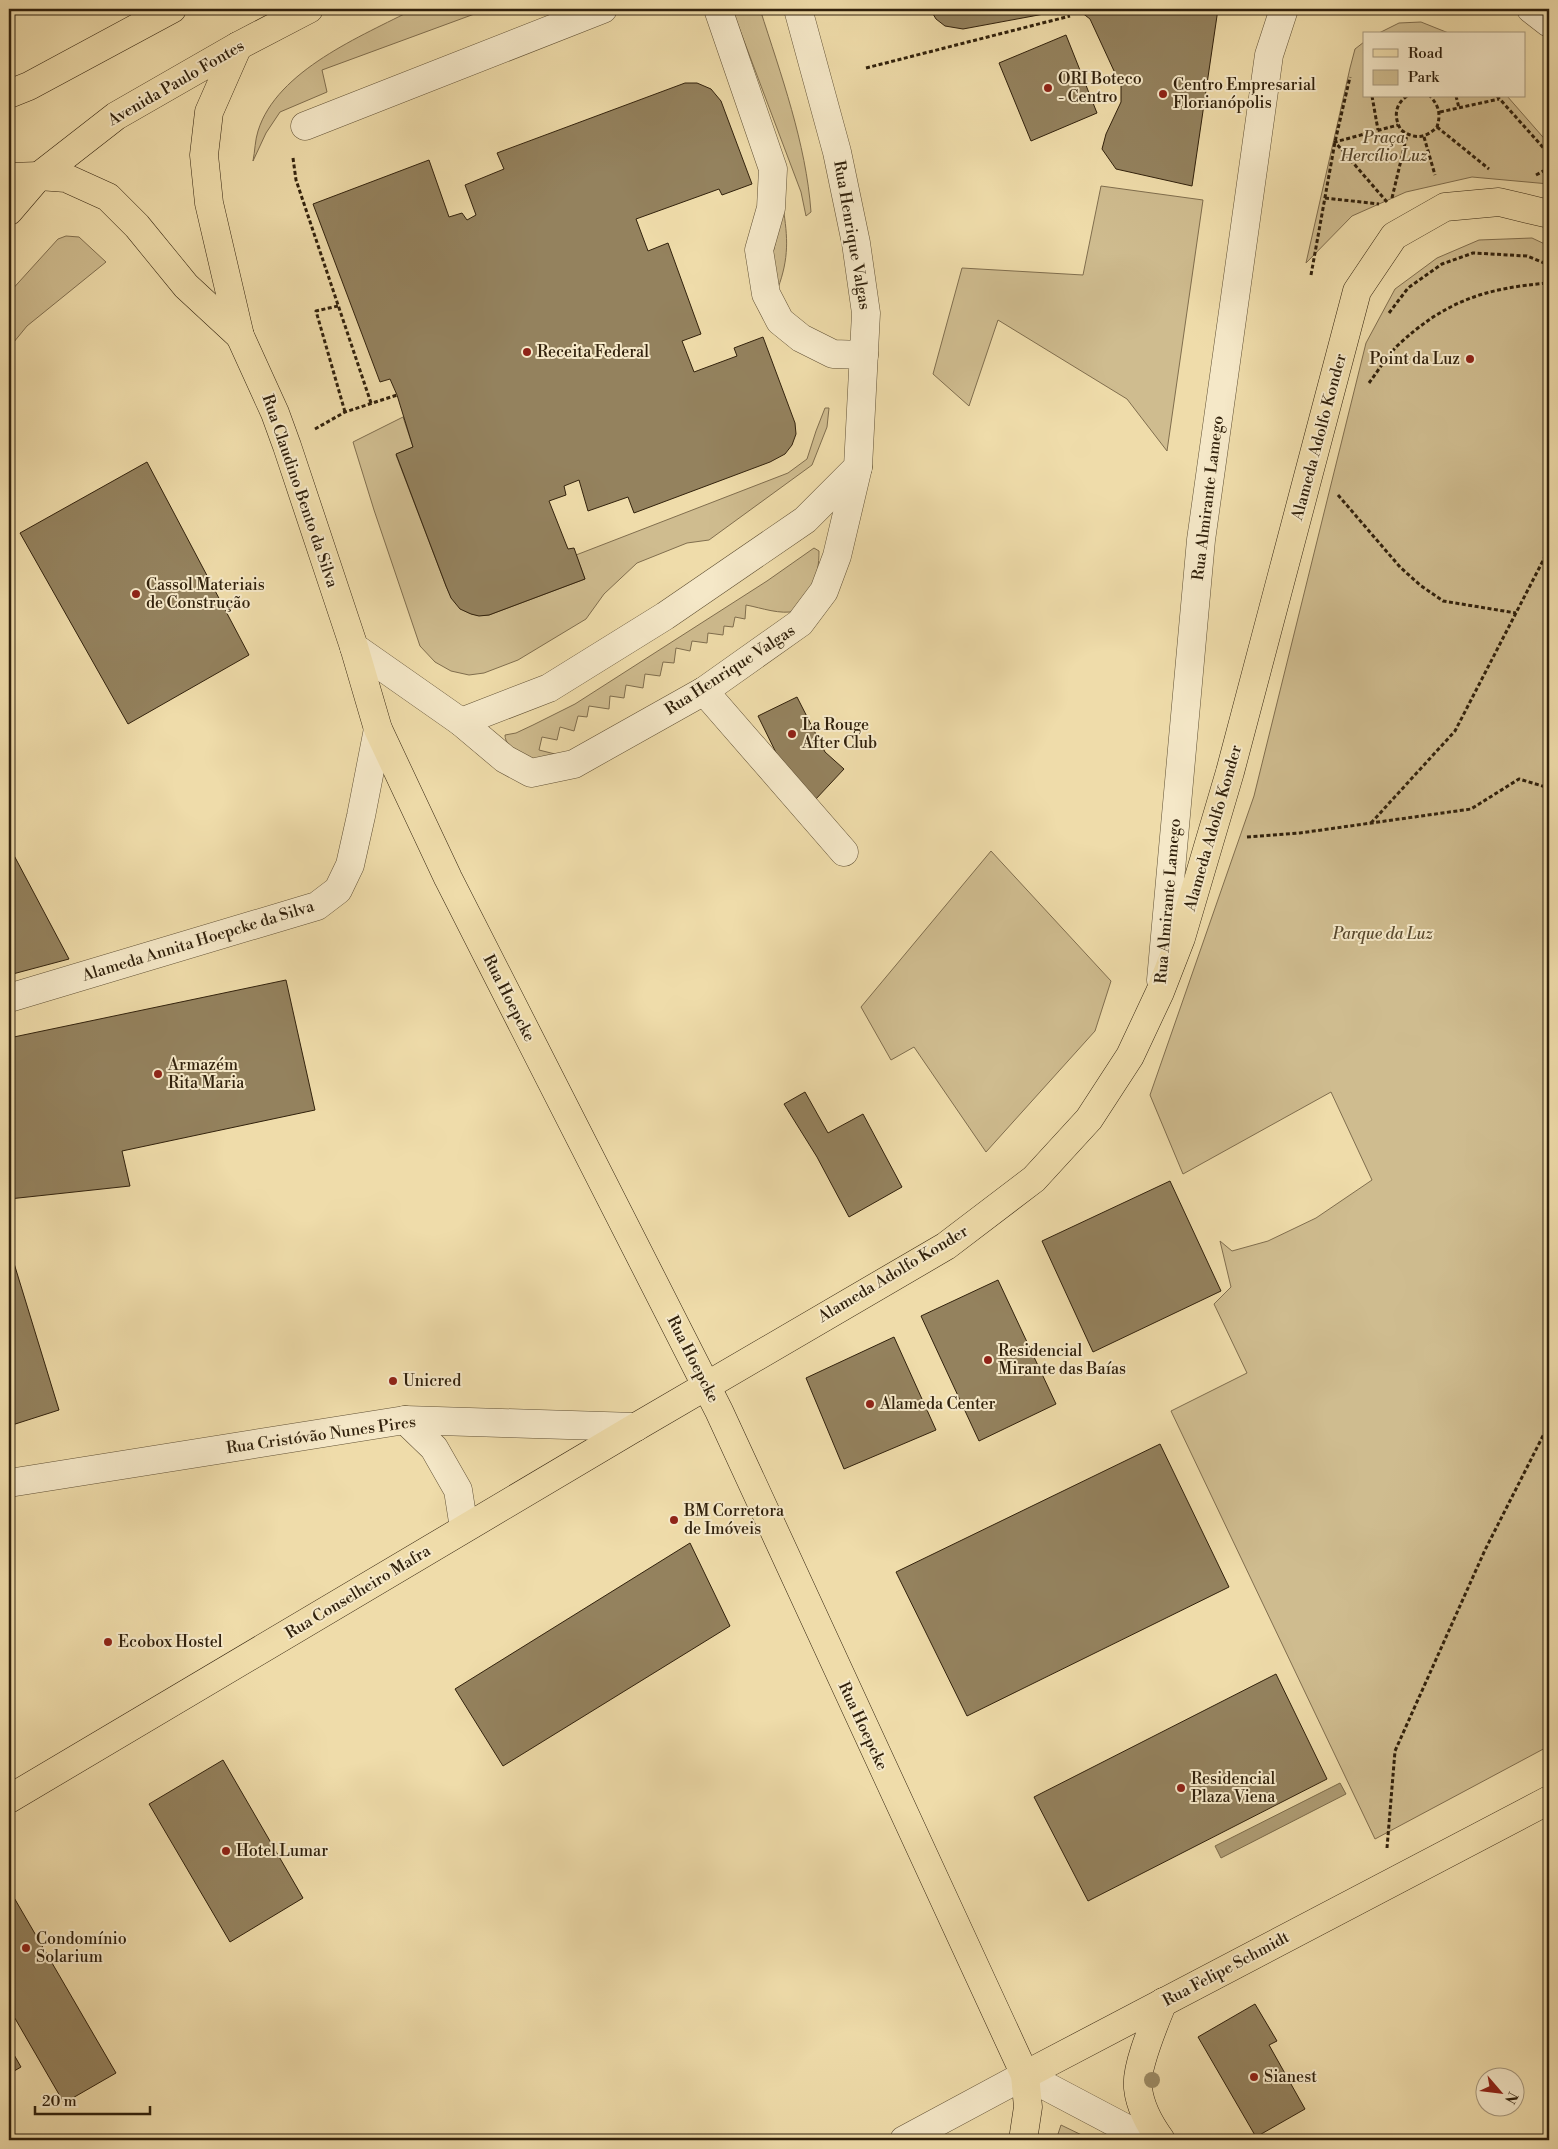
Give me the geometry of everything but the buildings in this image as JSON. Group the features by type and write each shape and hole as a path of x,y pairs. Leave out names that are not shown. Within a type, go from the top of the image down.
{"main road":[{"path":"9,94 30,86 172,9"},
{"name":"Avenida Paulo Fontes","path":"9,211 39,176 116,116 238,46 310,9"},
{"name":"Rua Claudino Bento da Silva","path":"238,46 208,112 204,155 209,203 240,336 275,413 354,647"},
{"name":"Rua Claudino Bento da Silva","path":"9,177 39,176 66,178 108,198 137,226 186,286 240,336"},
{"name":"Alameda Adolfo Konder","path":"707,1385 946,1246 1034,1179 1089,1119 1130,1056 1160,992 1182,938 1214,833 1357,291 1394,236 1445,208 1499,202 1549,214"},
{"name":"Rua Hoepcke","path":"354,647 378,729 448,878 707,1385 1025,2075 1028,2107 1023,2140"},
{"name":"Rua Conselheiro Mafra","path":"9,1799 707,1385"},
{"name":"Rua Felipe Schmidt","path":"1025,2075 1549,1800"},
{"path":"1161,2140 1148,2122 1137,2086 1143,2055 1163,2002"}],"street":[{"path":"305,126 602,9"},
{"path":"718,9 773,169 771,208 759,250 766,294 780,321 801,338 833,354 864,355"},
{"name":"Rua Henrique Valgas","path":"354,647 461,722 506,760 531,773 574,764 704,691 800,623 824,591 837,556 858,467 866,313 856,243 837,152 798,9"},
{"name":"Rua Almirante Lamego","path":"1160,992 1201,540 1269,55 1284,9"},
{"path":"1531,9 1549,23"},
{"path":"461,722 549,688 665,616 805,520 858,467"},
{"path":"704,691 844,852"},
{"name":"Alameda Annita Hoepcke da Silva","path":"9,998 317,906 338,890 350,865 362,816 378,729"},
{"path":"405,1420 434,1448 458,1490 464,1528"},
{"name":"Rua Cristóvão Nunes Pires","path":"9,1483 405,1420 636,1427"},
{"path":"1025,2075 1148,2140"},
{"name":"Rua Felipe Schmidt","path":"904,2140 1025,2075"}],"path":[{"path":"866,68 1070,16"},
{"path":"1311,275 1335,142 1350,77"},
{"path":"1372,98 1378,130"},
{"path":"1405,98 1397,107 1398,125 1407,134 1415,137 1424,137 1437,127 1440,112 1432,98"},
{"path":"1457,98 1460,108"},
{"path":"1440,112 1498,98 1549,154"},
{"path":"1335,142 1398,125"},
{"path":"305,126 290,143 296,180 371,403"},
{"path":"1437,127 1497,175"},
{"path":"1390,206 1407,134"},
{"path":"1424,137 1437,181"},
{"path":"1335,142 1390,206"},
{"path":"1325,198 1390,206"},
{"path":"1388,314 1392,306 1408,288 1442,264 1473,253 1527,256 1549,265"},
{"path":"1368,384 1396,347 1431,318 1472,296 1512,286 1549,283"},
{"path":"338,306 316,311 345,412"},
{"path":"286,446 345,412 397,395"},
{"path":"1336,492 1400,567 1420,585 1443,601 1516,613"},
{"path":"1371,824 1455,731 1549,549"},
{"path":"1241,837 1300,833 1471,809 1519,779 1549,788"},
{"path":"1384,1886 1395,1751 1485,1550 1549,1424"}],"green space":[{"path":"414,9 488,9 322,70 327,92 280,112 266,133 253,161 258,131 268,109 283,90 324,57 347,43"},
{"path":"732,9 760,9 784,84 804,160 811,212 806,216 801,192"},
{"path":"1421,22 1446,32 1381,32 1399,23"},
{"name":"Praça Hercílio Luz","path":"1363,43 1363,98 1509,98 1549,144 1549,184 1472,177 1406,192 1352,216 1306,263 1355,49"},
{"path":"1101,186 1203,200 1167,451 1127,399 998,320 969,406 933,374 962,268 1083,275"},
{"path":"783,207 786,229 786,257 778,288 773,253"},
{"path":"66,236 79,237 106,262 27,326 9,348 9,293 58,239"},
{"name":"Parque da Luz","path":"1532,238 1549,246 1549,1746 1375,1839 1171,1411 1247,1373 1214,1304 1231,1287 1220,1241 1232,1251 1268,1241 1316,1218 1372,1180 1331,1092 1183,1174 1150,1095 1254,796 1366,343 1395,289 1437,258 1479,240"},
{"path":"825,408 829,408 827,427 812,465 709,540 687,543 637,563 604,594 586,619 518,660 484,673 469,675 451,671 435,662 420,646 353,442 403,417 413,447 396,455 449,593 462,609 474,615 489,615 585,579 576,555 788,473 807,459"},
{"path":"814,548 819,551 819,560 814,583 796,611 777,612 746,605 745,619 735,617 733,627 724,626 723,635 708,633 707,643 692,641 690,651 676,648 674,663 663,662 660,676 645,674 643,688 626,685 624,698 610,696 609,709 589,706 587,717 578,716 574,731 560,727 557,740 542,737 539,750 559,755 545,761 536,761 518,753 509,745 505,735 516,733 575,704 767,581"},
{"path":"991,851 1111,981 1095,1031 986,1152 914,1047 891,1060 861,1007"},
{"path":"1061,2125 1092,2140 1056,2140"}],"shaded area":[{"path":"1340,1783 1346,1794 1221,1858 1215,1846"}],"place":[{"name":"ORI Boteco - Centro","path":"1048,88"},
{"name":"Centro Empresarial Florianópolis","path":"1163,94"},
{"name":"Receita Federal","path":"527,352"},
{"name":"Point da Luz","path":"1470,359"},
{"name":"Cassol Materiais de Construção","path":"136,594"},
{"name":"La Rouge After Club","path":"792,734"},
{"name":"Armazém Rita Maria","path":"158,1074"},
{"name":"Residencial Mirante das Baías","path":"988,1360"},
{"name":"Unicred","path":"393,1381"},
{"name":"Alameda Center","path":"870,1404"},
{"name":"BM Corretora de Imóveis","path":"674,1520"},
{"name":"Ecobox Hostel","path":"108,1642"},
{"name":"Residencial Plaza Viena","path":"1181,1788"},
{"name":"Hotel Lumar","path":"226,1851"},
{"name":"Condomínio Solarium","path":"26,1948"},
{"name":"Sianest","path":"1254,2077"}]}
